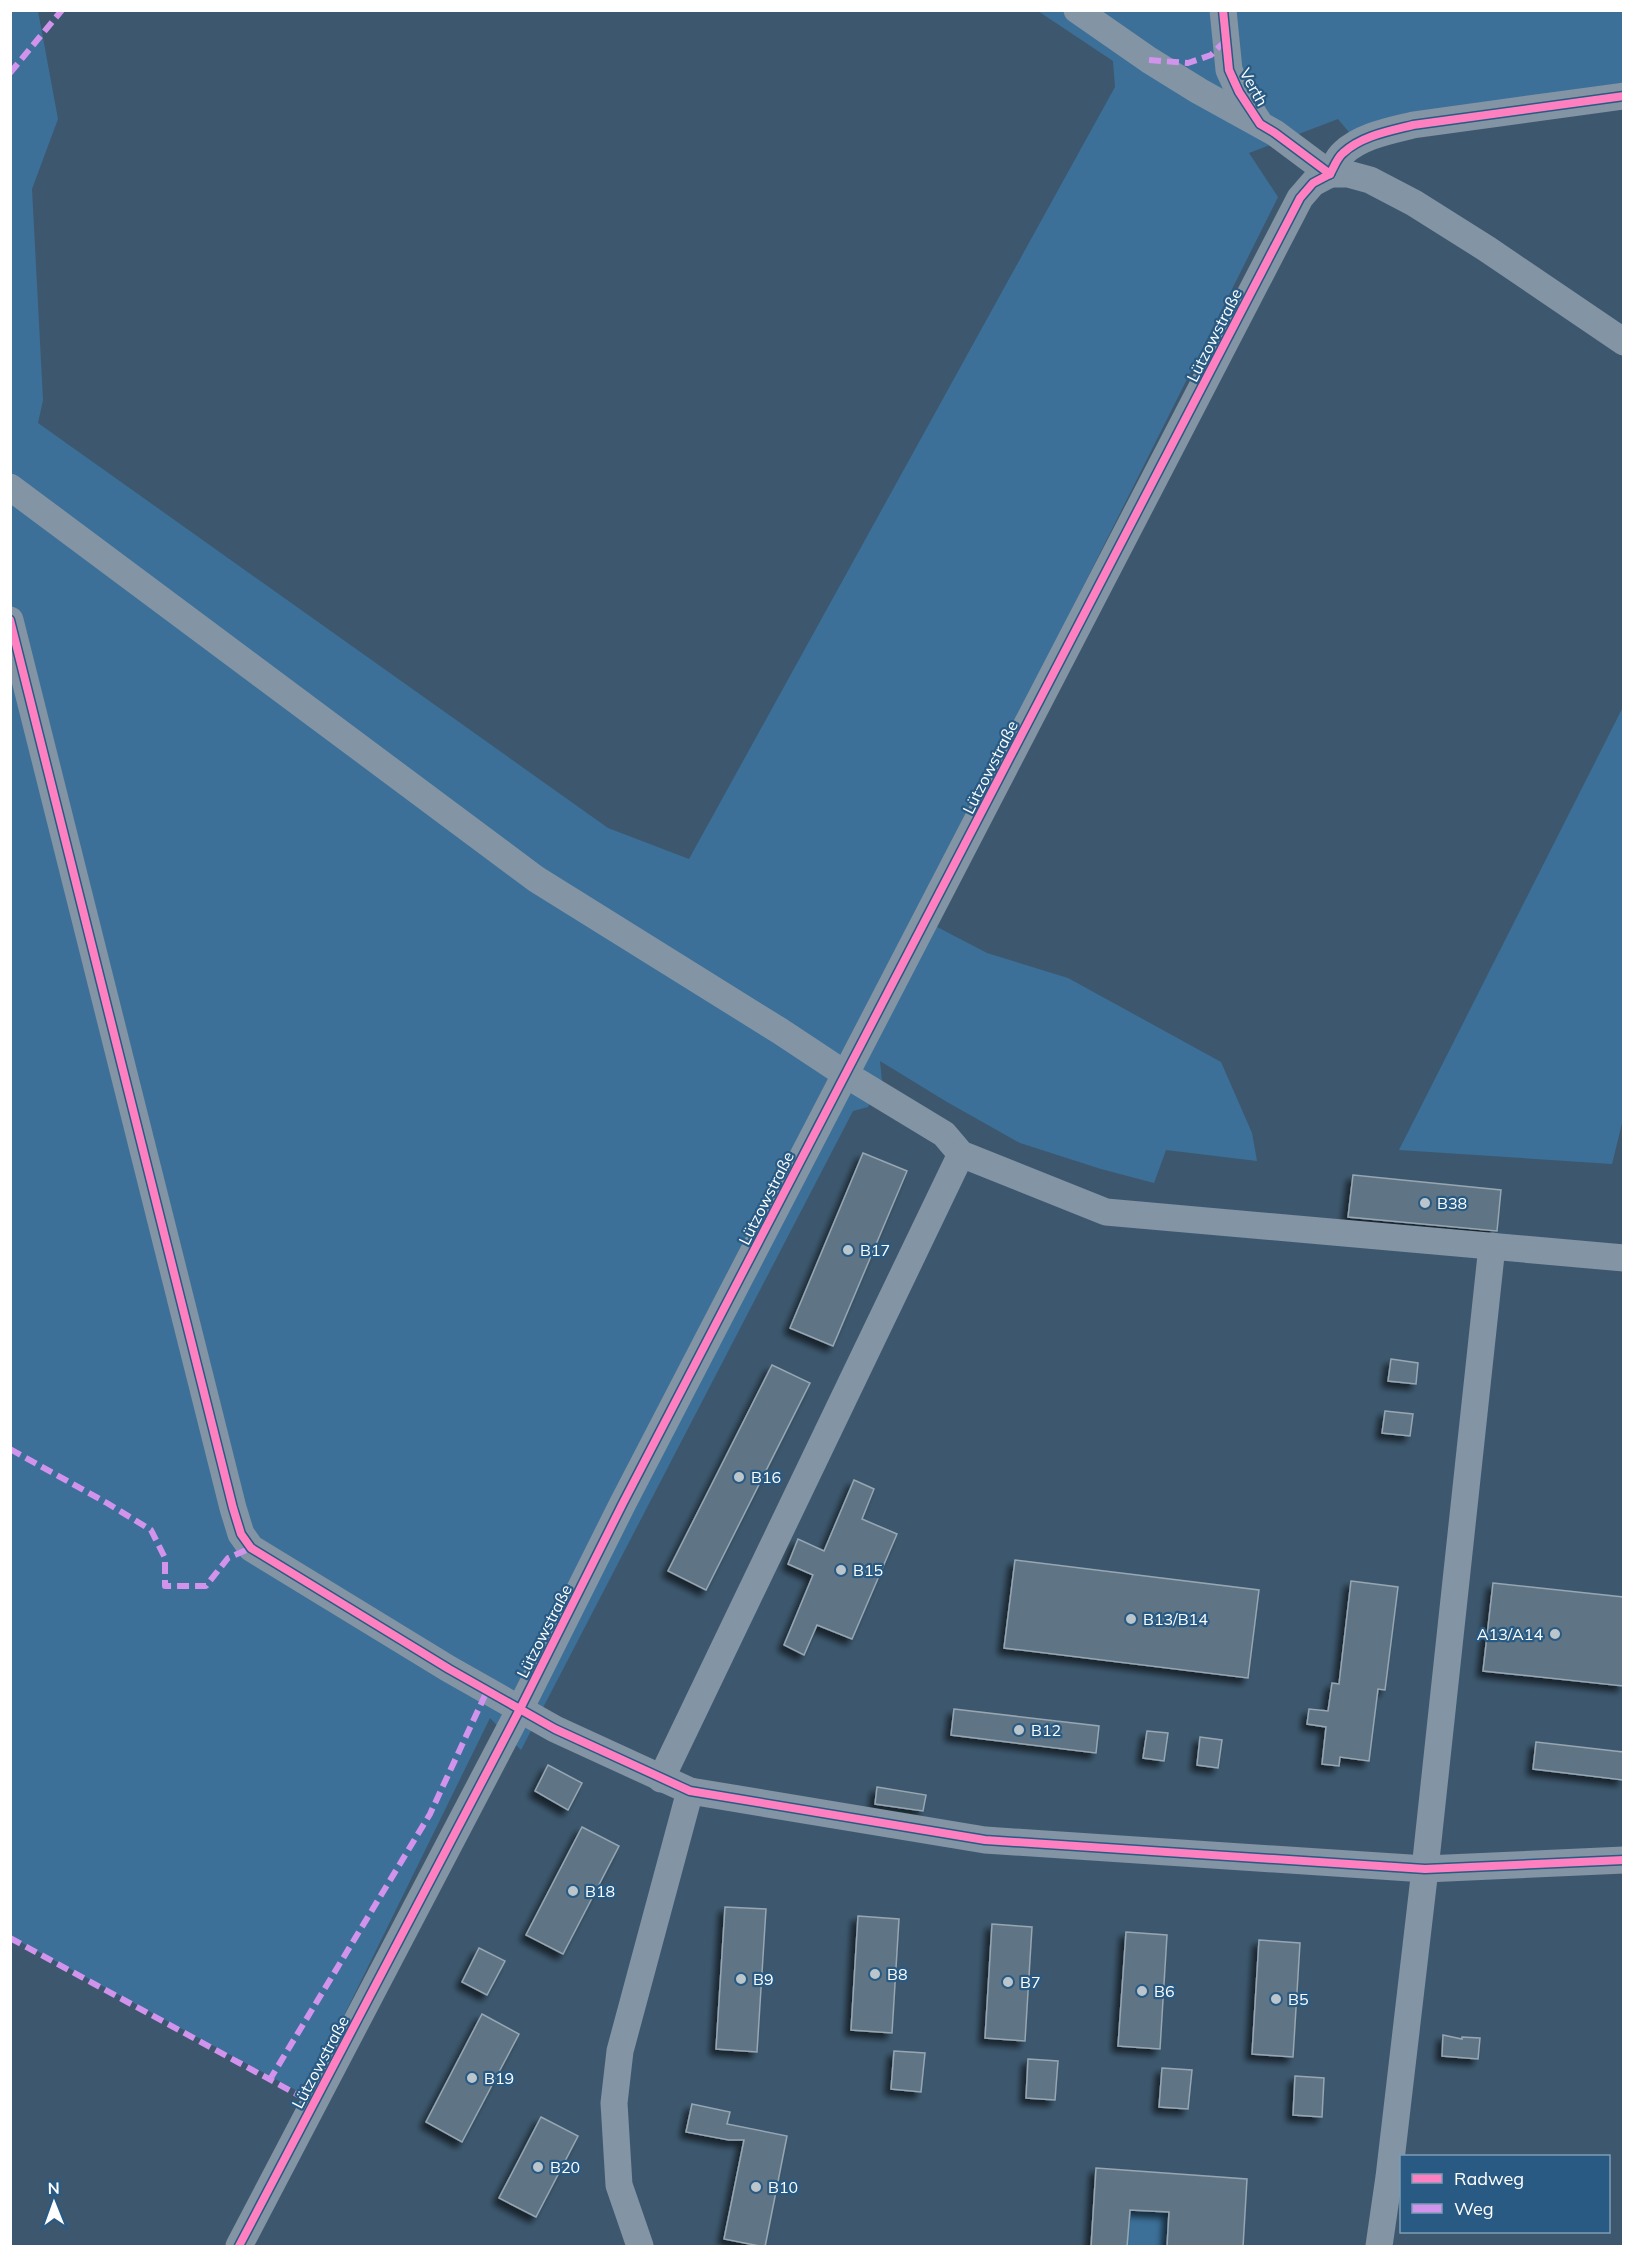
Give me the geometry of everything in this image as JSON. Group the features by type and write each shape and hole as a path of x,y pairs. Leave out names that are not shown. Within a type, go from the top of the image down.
{"street":[{"name":"Verth","path":"1077,10 1149,60 1275,133 1330,174"},
{"name":"Verth","path":"1223,10 1229,70 1239,92 1260,124"},
{"name":"Lützowstraße","path":"239,2247 520,1709 623,1503 1300,198 1313,183 1330,174 1341,154 1358,142 1384,132 1413,125 1623,96"},
{"path":"1330,174 1348,174 1370,180 1414,203 1487,249 1623,342"},
{"path":"10,487 536,879 944,1134 961,1154 1106,1212 1623,1258"},
{"path":"10,620 241,1534 251,1548 448,1669 555,1729 690,1791 985,1840 1425,1869 1623,1860"},
{"path":"662,1779 961,1154"},
{"path":"1379,2247 1425,1869 1492,1246"},
{"path":"640,2247 619,2185 614,2103 620,2051 690,1791"}],"shaded area":[{"path":"10,11 38,11 58,119 32,189 43,400 38,423 608,828 689,859 1115,87 1113,61 1038,11 1623,11 1623,96 1358,143 1338,119 1249,153 1278,197 918,917 987,953 1068,978 1221,1062 1252,1133 1257,1161 1166,1150 1154,1183 1101,1169 1020,1143 880,1061 882,1081 868,1107 853,1111 521,1750 490,1718 305,2095 11,1937"},
{"path":"1623,707 1624,1115 1612,1164 1399,1150"},
{"path":"1130,2210 1209,2215 1188,2239 1167,2238 1167,2246 1127,2246"}],"building":[{"name":"B17","path":"863,1153 907,1171 833,1346 790,1328"},
{"name":"B38","path":"1353,1175 1501,1190 1497,1231 1348,1217"},
{"path":"1391,1359 1418,1363 1416,1384 1388,1381"},
{"name":"B16","path":"772,1365 810,1383 706,1590 668,1571"},
{"path":"1385,1411 1413,1414 1410,1436 1382,1433"},
{"name":"B15","path":"854,1480 874,1489 862,1519 897,1534 852,1639 817,1625 804,1655 784,1645 813,1575 788,1564 798,1539 824,1551"},
{"name":"B13/B14","path":"1015,1560 1259,1590 1248,1678 1004,1648"},
{"path":"1351,1581 1398,1587 1385,1690 1378,1689 1369,1761 1340,1757 1339,1766 1322,1764 1326,1727 1307,1724 1309,1709 1328,1711 1332,1683 1339,1684"},
{"name":"A13/A14","path":"1493,1583 1623,1597 1623,1686 1483,1671"},
{"name":"B12","path":"954,1709 1099,1726 1096,1753 951,1735"},
{"path":"1147,1731 1168,1733 1164,1761 1143,1758"},
{"path":"1200,1737 1222,1740 1218,1768 1197,1765"},
{"path":"1536,1742 1623,1752 1623,1780 1533,1769"},
{"path":"548,1765 582,1783 568,1810 535,1791"},
{"path":"877,1787 926,1795 923,1811 875,1804"},
{"name":"B18","path":"582,1827 619,1846 563,1954 526,1935"},
{"name":"B9","path":"725,1907 766,1909 757,2052 716,2049"},
{"name":"B8","path":"858,1916 899,1919 892,2033 851,2030"},
{"name":"B7","path":"992,1924 1032,1927 1025,2041 985,2038"},
{"name":"B6","path":"1126,1932 1167,1935 1160,2049 1118,2046"},
{"name":"B5","path":"1259,1940 1300,1943 1293,2057 1252,2054"},
{"path":"479,1948 505,1961 487,1995 462,1982"},
{"name":"B19","path":"482,2014 519,2034 462,2142 426,2122"},
{"path":"1443,2035 1462,2039 1462,2037 1480,2038 1478,2059 1442,2056"},
{"path":"894,2051 925,2053 921,2092 891,2089"},
{"path":"1028,2059 1058,2061 1055,2100 1026,2098"},
{"path":"1162,2068 1192,2070 1188,2109 1159,2107"},
{"path":"1295,2076 1324,2078 1322,2117 1293,2115"},
{"name":"B10","path":"692,2104 730,2112 727,2124 787,2136 765,2247 724,2239 744,2140 729,2140 686,2132"},
{"name":"B20","path":"541,2117 578,2136 536,2217 499,2198"},
{"path":"1096,2168 1247,2179 1243,2247 1167,2247 1169,2212 1130,2210 1127,2247 1091,2247"}],"marked path":[{"path":"10,73 62,10"},
{"path":"1149,60 1188,63 1211,55 1225,41"},
{"path":"10,1449 151,1530 165,1558 165,1586 206,1586 228,1558 251,1548"},
{"path":"269,2081 430,1814 487,1691"},
{"path":"10,1938 313,2103"}],"cycle path":[{"path":"1223,10 1229,70 1239,92 1260,124 1330,174"},
{"path":"1330,174 1339,157 1350,147 1385,132 1413,125 1624,96"},
{"path":"239,2246 520,1709 623,1503 1300,198 1313,183 1330,174"},
{"path":"10,620 233,1508 241,1534 251,1548 449,1669 555,1729 690,1791 985,1840 1425,1869 1624,1860"}],"place":[{"name":"B38","path":"1425,1203"},
{"name":"B17","path":"848,1250"},
{"name":"B16","path":"739,1477"},
{"name":"B15","path":"841,1570"},
{"name":"B13/B14","path":"1131,1619"},
{"name":"A13/A14","path":"1555,1634"},
{"name":"B12","path":"1019,1730"},
{"name":"B18","path":"573,1891"},
{"name":"B8","path":"875,1974"},
{"name":"B9","path":"741,1979"},
{"name":"B7","path":"1008,1982"},
{"name":"B6","path":"1142,1991"},
{"name":"B5","path":"1276,1999"},
{"name":"B19","path":"472,2078"},
{"name":"B20","path":"538,2167"},
{"name":"B10","path":"756,2187"}]}
